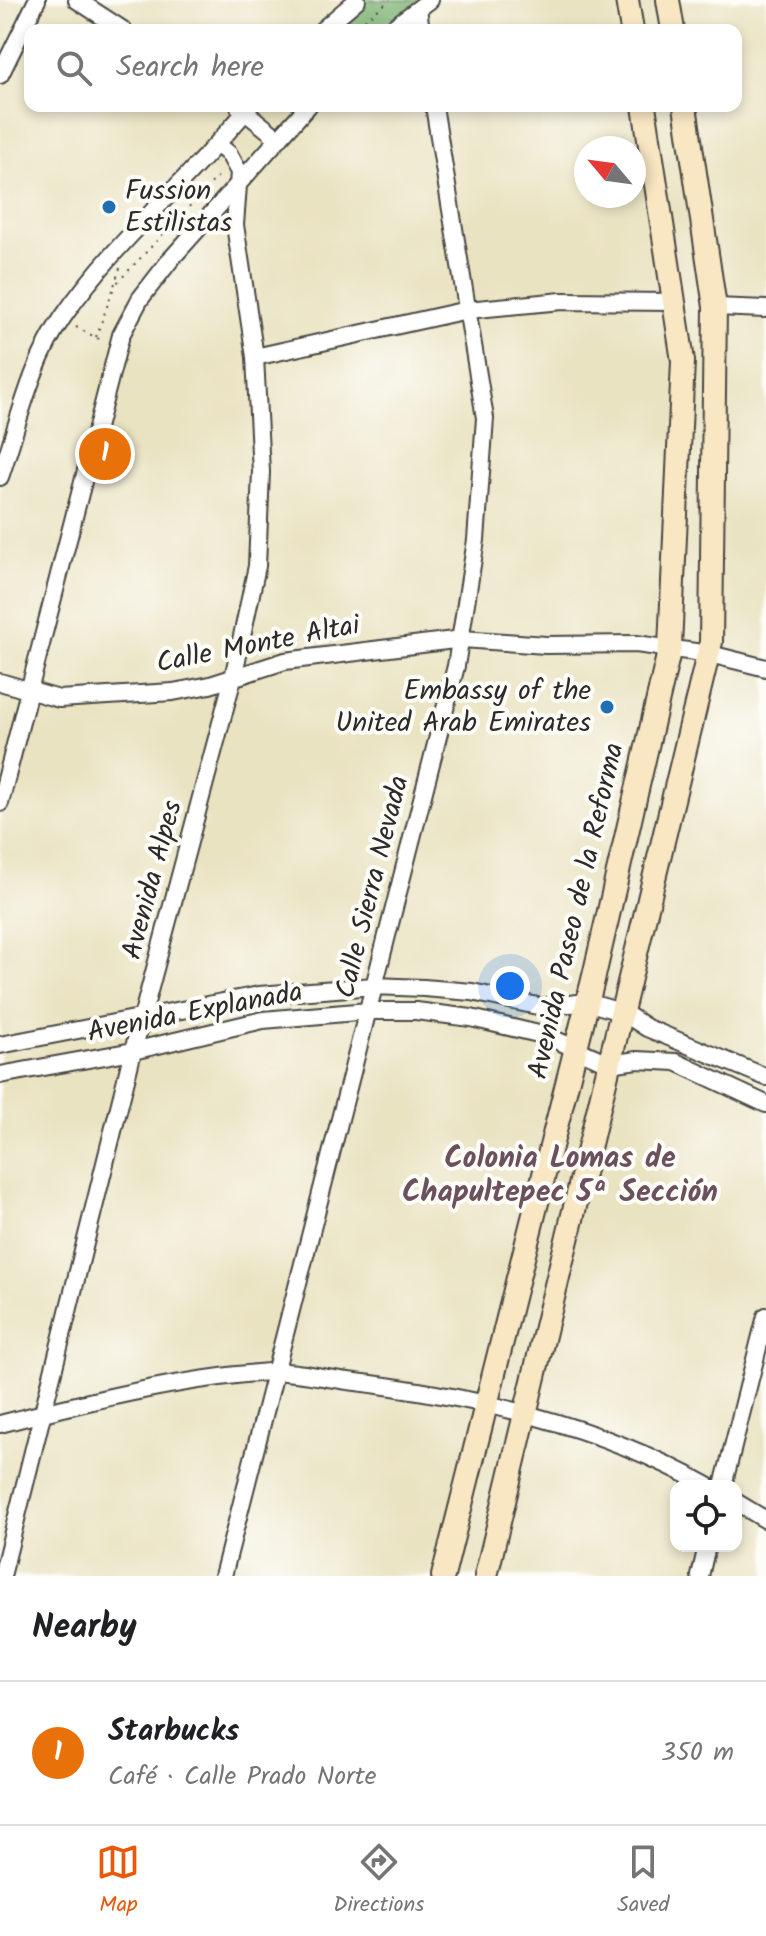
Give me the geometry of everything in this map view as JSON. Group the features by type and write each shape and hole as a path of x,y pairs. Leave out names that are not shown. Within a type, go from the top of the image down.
{"main road":[{"path":"627,0 631,24"},
{"path":"668,0 672,24"},
{"name":"Avenida Paseo de la Reforma","path":"443,1576 576,1049 670,647 683,361 645,112"},
{"path":"486,1576 710,654 715,307 686,112"},
{"path":"670,265 708,260"},
{"path":"680,335 716,335"}],"street":[{"path":"26,24 37,0"},
{"path":"77,0 114,24"},
{"path":"329,24 357,0"},
{"path":"398,24 424,4"},
{"path":"422,24 424,4"},
{"path":"0,75 24,28"},
{"path":"0,36 7,36 15,47"},
{"path":"0,477 40,361 61,319 242,112"},
{"path":"249,112 279,139"},
{"path":"0,803 117,348 140,299 171,259 232,182 279,139 303,112"},
{"name":"Calle Sierra Nevada","path":"223,1576 462,639 476,540 485,418 435,112"},
{"path":"217,144 236,163 232,182"},
{"name":"Avenida Alpes","path":"2,1576 133,1051 233,678 257,566 261,472 255,357 235,225 232,182"},
{"path":"255,357 467,310 562,301 675,302"},
{"path":"715,307 766,309"},
{"name":"Calle Monte Altai","path":"0,682 59,699 173,692 233,678 285,661 462,639 670,647 766,668"},
{"name":"Avenida Explanada","path":"0,1045 259,995 374,986 472,992 542,1007 587,1002 624,1013 647,1028 766,1077"},
{"name":"Avenida Explanada","path":"0,1075 133,1051 263,1020 368,1011 416,1011 471,1018 547,1036 610,1064 637,1060 676,1062 766,1104"},
{"path":"725,1480 766,1316"},
{"path":"0,1424 158,1385 273,1372 374,1384 526,1413 603,1436 695,1480"},
{"path":"742,1506 766,1520"},
{"path":"700,1576 706,1552"}],"path":[{"path":"360,24 390,0"},
{"path":"216,168 232,182"},
{"path":"114,286 222,172"},
{"path":"96,337 127,241"},
{"path":"61,319 117,348"}],"green space":[{"path":"357,0 430,0 398,24 329,24"}],"place":[{"name":"Fussion Estilistas","path":"109,207"},
{"name":"Starbucks","path":"105,454"},
{"name":"Embassy of the United Arab Emirates","path":"607,707"}],"district":[{"name":"Colonia Lomas de Chapultepec 5ª Sección","path":"560,1176"}]}
